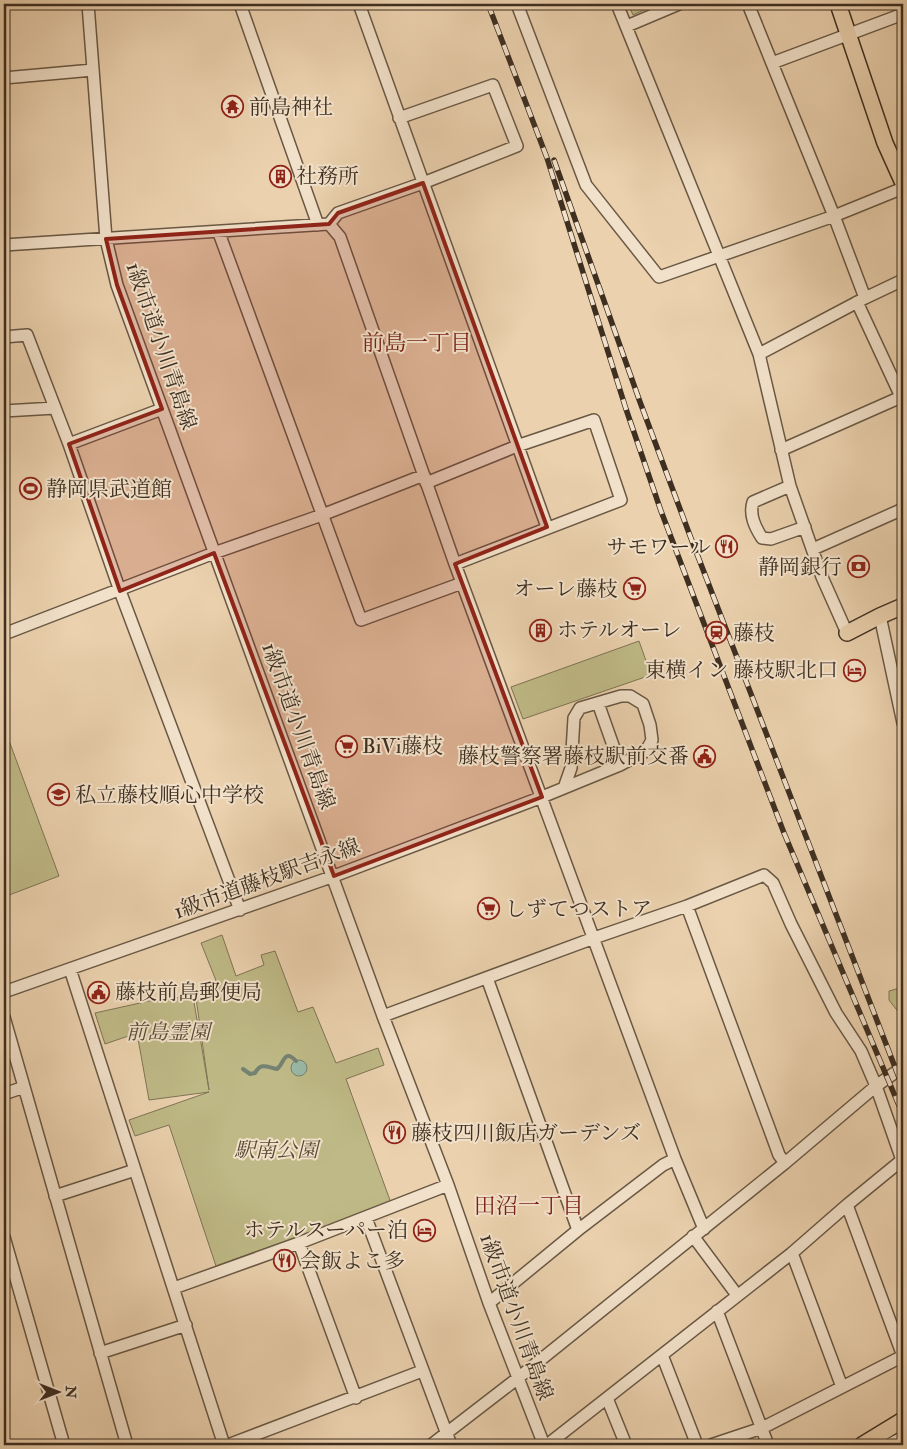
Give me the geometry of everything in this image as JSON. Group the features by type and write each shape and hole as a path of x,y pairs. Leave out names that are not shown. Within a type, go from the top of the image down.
{"main road":[{"path":"838,4 884,142 903,183"},
{"path":"847,633 903,606"},
{"path":"862,1445 903,1420"}],"street":[{"name":"1級市道小川青島線","path":"88,4 106,239 117,285 384,1016 448,1185 489,1303 545,1445"},
{"path":"240,4 324,225 340,237 455,564 675,1159 704,1229"},
{"path":"358,4 475,322 547,527"},
{"path":"517,4 586,185 659,277 834,216 903,188"},
{"path":"617,4 759,354 790,486 822,576 847,633"},
{"path":"627,26 679,4"},
{"path":"748,4 834,216 861,300 902,399 781,450"},
{"path":"772,63 903,14"},
{"path":"4,78 93,70"},
{"path":"4,246 324,225 338,213 423,183 517,146 493,84 399,118"},
{"path":"219,233 361,620 462,583"},
{"path":"759,354 903,280"},
{"path":"4,337 27,335 70,444 120,591 240,910"},
{"path":"4,411 55,408"},
{"path":"70,444 162,409"},
{"path":"4,634 120,591 214,553 594,420 621,500 455,564"},
{"path":"790,486 753,502 751,513 756,528 762,538 772,539 805,527"},
{"path":"813,549 903,509"},
{"path":"880,616 902,710 903,723"},
{"name":"1級市道藤枝駅吉永線","path":"4,992 334,876 542,797 564,788 572,768 574,718 580,708 621,696 630,696 642,704 647,716 652,740 646,751 620,765 542,797"},
{"path":"598,703 620,765"},
{"path":"384,1016 594,938 687,906 764,875 773,883 836,1013 861,1051 876,1086 903,1161 847,1205 792,1253 545,1445"},
{"path":"687,906 779,1155 785,1164"},
{"path":"70,969 134,1170 226,1445 356,1398 422,1371"},
{"path":"487,978 578,1230"},
{"path":"4,1017 127,1445"},
{"path":"431,1445 449,1440 518,1378 785,1164 876,1086 903,1067"},
{"path":"4,1094 24,1087"},
{"path":"489,1303 578,1230 662,1165 675,1159"},
{"path":"55,1196 134,1170"},
{"path":"174,1288 366,1218 448,1185"},
{"path":"711,1445 762,1428 903,1356 847,1205"},
{"path":"366,1218 449,1440"},
{"path":"693,1236 737,1295"},
{"path":"4,1237 64,1445"},
{"path":"299,1243 356,1398"},
{"path":"792,1253 842,1387"},
{"path":"717,1311 768,1445"},
{"path":"100,1353 186,1325"},
{"path":"662,1355 697,1445"},
{"path":"607,1398 626,1445"},
{"path":"888,1445 903,1436"}],"highlighted area":[{"path":"423,183 547,527 455,564 542,797 334,876 214,553 120,591 69,444 162,409 117,285 106,239 329,224 338,213"}],"green space":[{"path":"628,4 657,4 633,15"},
{"path":"639,641 651,675 523,719 511,687"},
{"path":"4,727 59,876 4,897"},
{"name":"駅南公園","path":"222,935 236,976 264,965 261,955 275,951 298,1012 313,1007 336,1063 378,1048 384,1065 346,1079 391,1203 216,1266 169,1125 135,1136 129,1120 209,1092 149,1100 137,1033 105,1044 95,1013 149,1001 193,996 209,1090 195,991 217,983 201,943"},
{"path":"903,987 903,1018 889,1000 889,991"}],"shaded area":[{"path":"299,1060 305,1062 307,1068 305,1074 299,1076 293,1074 291,1068 293,1062"}],"waterway":[{"path":"243,1069 250,1074 255,1073 262,1066 277,1069 287,1056 292,1057 296,1061"}],"railway":[{"path":"488,4 547,158 626,409 661,511 784,833 903,1115"},
{"path":"554,160 640,402 692,541 903,1088"}],"place":[{"name":"前島神社","path":"233,107"},
{"name":"社務所","path":"280,176"},
{"name":"静岡県武道館","path":"30,489"},
{"name":"サモワール","path":"727,547"},
{"name":"静岡銀行","path":"858,567"},
{"name":"オーレ藤枝","path":"634,589"},
{"name":"ホテルオーレ","path":"541,630"},
{"name":"藤枝","path":"717,633"},
{"name":"東横イン 藤枝駅北口","path":"854,670"},
{"name":"BiVi藤枝","path":"346,746"},
{"name":"藤枝警察署藤枝駅前交番","path":"705,756"},
{"name":"私立藤枝順心中学校","path":"59,795"},
{"name":"しずてつストア","path":"489,909"},
{"name":"藤枝前島郵便局","path":"99,992"},
{"name":"藤枝四川飯店ガーデンズ","path":"395,1133"},
{"name":"ホテルスーパー泊","path":"424,1230"},
{"name":"会飯よこ多","path":"284,1261"}],"district":[{"name":"前島一丁目","path":"417,343"},
{"name":"田沼一丁目","path":"529,1206"}],"park label":[{"name":"前島霊園","path":"168,1032"}]}
